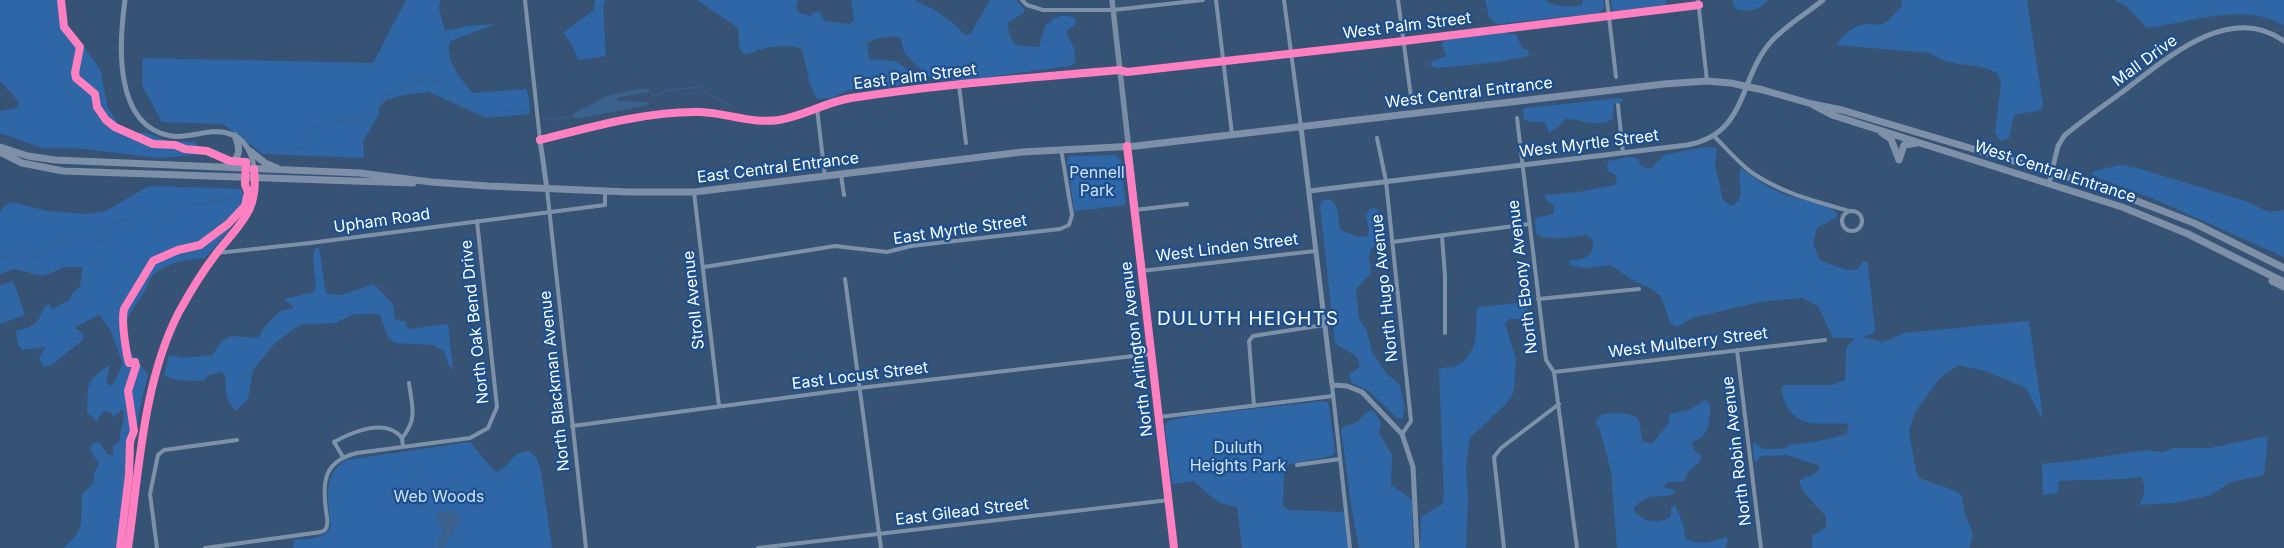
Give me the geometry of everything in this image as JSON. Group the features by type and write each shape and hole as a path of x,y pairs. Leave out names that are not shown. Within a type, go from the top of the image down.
{"highway":[{"name":"West Central Entrance","path":"1127,146 1707,81 1748,86 1812,104 1842,110 2052,170 2194,223 2284,268"},
{"name":"West Central Entrance","path":"1812,104 1828,113 2049,183 2145,217 2188,234 2284,282"},
{"path":"1866,125 1890,139 1899,160 1904,145 1922,143"},
{"path":"223,168 231,164 238,156 239,148 235,136"},
{"name":"East Central Entrance","path":"0,147 28,156 55,160 370,174 431,182 547,189 694,192 1061,149 1127,146"},
{"path":"250,151 265,163 282,170"},
{"name":"East Central Entrance","path":"0,152 22,163 63,171 397,184 431,182"},
{"path":"2257,268 2284,287"}],"main road":[{"name":"North Arlington Avenue","path":"1112,0 1134,210 1174,548"}],"street":[{"path":"125,0 122,40 124,86 129,103 136,114 153,129 168,135 182,136 219,132 235,136 250,151 256,179 255,196 251,209 242,224 217,253 179,312 159,362 148,410 128,548"},
{"path":"525,0 547,189"},
{"path":"1022,0 1028,5 1043,10 1113,10 1203,0"},
{"path":"1216,0 1232,134"},
{"path":"1284,0 1309,191 1350,548"},
{"path":"1398,0 1411,97"},
{"path":"1606,0 1616,77"},
{"path":"1823,0 1770,42 1728,123 1714,136 1750,171 1774,186 1791,194 1856,212 1862,220 1861,226 1855,231 1849,231 1842,224 1844,215 1849,211"},
{"path":"1699,2 1707,81"},
{"name":"West Palm Street","path":"1119,70 1127,72 1223,60 1404,42 1608,16 1699,2"},
{"name":"Mall Drive","path":"2049,183 2058,146 2064,136 2192,42 2217,32 2240,28 2260,31 2284,41"},
{"name":"East Palm Street","path":"540,140 600,125 673,114 701,112 761,122 796,117 850,98 959,85 1119,70"},
{"path":"959,85 966,143"},
{"path":"1618,105 1623,153"},
{"path":"817,109 825,177"},
{"name":"North Ebony Avenue","path":"1517,118 1546,360 1554,372 1576,548"},
{"name":"West Myrtle Street","path":"1309,191 1688,145 1714,136"},
{"name":"North Hugo Avenue","path":"1377,138 1386,181 1411,421 1402,434"},
{"name":"East Myrtle Street","path":"704,267 835,246 887,252 911,246 1060,229 1070,225 1072,215 1061,149"},
{"path":"841,175 844,195"},
{"name":"North Blackman Avenue","path":"547,189 586,548"},
{"name":"Upham Road","path":"217,253 604,205 605,191"},
{"name":"Stroll Avenue","path":"694,192 704,267 718,406"},
{"path":"1134,210 1187,204"},
{"name":"North Oak Bend Drive","path":"342,457 357,453 470,438 488,428 497,407 477,221"},
{"path":"1392,242 1529,224"},
{"path":"1442,236 1446,295 1445,333"},
{"name":"West Linden Street","path":"1141,271 1316,251"},
{"path":"845,279 881,548"},
{"path":"1538,299 1639,288"},
{"path":"1254,406 1249,341 1253,336 1261,333 1324,325"},
{"name":"West Mulberry Street","path":"1554,372 1825,340"},
{"name":"North Robin Avenue","path":"1737,350 1761,548"},
{"name":"East Locust Street","path":"572,426 859,388 1151,354"},
{"path":"402,438 412,424 409,383"},
{"path":"1332,385 1347,386 1362,392 1402,434 1413,467 1417,548"},
{"path":"1159,417 1332,396"},
{"path":"1504,548 1494,457 1501,448 1559,404"},
{"path":"205,548 325,530 327,523 323,490 324,480 331,467 342,457 334,442 360,430 377,428 395,431 402,438 403,447"},
{"path":"157,548 150,494 158,455 164,450 237,440"},
{"path":"1297,465 1340,459"},
{"name":"East Gilead Street","path":"758,548 1168,500"}],"green space":[{"path":"0,0 58,0 62,30 78,39 100,69 108,108 119,125 133,133 147,133 167,141 195,142 203,154 160,158 76,148 42,148 0,133 0,111 16,108 19,104 0,81"},
{"path":"406,0 440,0 439,9 445,31 467,26 496,24 450,41 449,55 451,62 463,82 473,93 526,89 529,98 530,114 486,118 429,92 404,95 386,100 379,107 379,114 363,141 364,158 263,154 223,124 162,122 142,85 143,58 373,63"},
{"path":"595,0 605,0 603,6 606,56 578,60 572,45 563,33 594,10"},
{"path":"697,0 798,0 796,7 799,13 811,16 814,12 820,12 824,21 850,24 854,20 851,0 914,0 933,9 952,22 966,36 971,33 990,0 1016,0 1024,9 1024,12 1008,23 1013,41 1020,46 1039,47 1046,24 1051,23 1052,19 1064,15 1075,18 1076,23 1066,32 1074,48 1076,61 1071,66 967,80 933,81 905,54 900,37 883,37 867,43 869,59 895,61 920,77 922,83 848,90 832,98 817,99 810,84 802,50 781,46 744,54 739,48 738,28"},
{"path":"1485,0 1545,0 1568,7 1582,5 1583,0 1603,0 1604,8 1599,13 1499,24 1489,17"},
{"path":"1611,0 1667,0 1665,5 1660,7 1615,11 1612,9"},
{"path":"1732,0 1768,0 1757,8 1745,11 1736,9"},
{"path":"1902,0 2027,0 2043,105 2041,110 2014,115 2009,138 2002,141 1998,139 1995,132 2001,83 1997,73 1989,69 1947,61 1930,53 1836,45 1842,37 1854,28 1886,22 1901,7"},
{"path":"2114,0 2284,0 2284,26 2269,19 2252,15 2234,14 2147,28 2126,6"},
{"path":"1502,33 1516,34 1522,48 1528,50 1529,56 1498,62 1437,68 1431,66 1431,62 1446,56 1442,44 1445,40"},
{"path":"1620,98 1624,101 1614,104 1613,119 1607,122 1594,123 1565,119 1549,133 1545,122 1524,120 1522,109 1526,108"},
{"path":"1706,147 1717,148 1715,166 1723,200 1731,206 1739,198 1741,168 1776,191 1827,206 1837,213 1837,217 1817,228 1813,244 1820,260 1834,266 1848,270 1857,270 1863,262 1866,261 1868,264 1875,330 1873,333 1862,337 1883,342 1904,333 2029,321 2043,418 2026,388 1985,371 1959,365 1940,378 1915,412 1909,431 1919,478 1958,492 1962,496 1965,515 1973,535 1969,548 1812,548 1812,536 1826,527 1826,516 1806,494 1800,480 1816,473 1820,466 1787,455 1760,456 1757,462 1754,461 1753,444 1755,443 1764,449 1782,449 1790,445 1815,442 1847,434 1848,424 1812,423 1797,417 1790,411 1782,392 1782,386 1786,385 1832,385 1845,380 1846,348 1855,338 1833,338 1818,306 1802,298 1760,302 1692,318 1677,327 1670,323 1661,297 1652,289 1632,280 1611,265 1585,268 1569,265 1570,260 1582,259 1590,253 1593,243 1590,237 1586,235 1547,238 1536,233 1535,218 1554,214 1554,205 1547,201 1545,195 1578,192 1615,185 1617,176 1607,170 1608,161 1629,157 1638,158 1640,165 1650,169 1664,155"},
{"name":"Pennell Park","path":"1115,155 1121,161 1126,205 1074,211 1067,159 1071,156"},
{"path":"2119,165 2134,167 2245,201 2269,212 2284,210 2284,257 2161,202 2092,175 2092,172"},
{"path":"147,187 241,189 242,207 232,226 205,258 178,262 154,274 128,318 125,331 128,346 148,375 138,418 121,548 63,548 76,536 79,530 82,518 82,494 93,484 94,474 99,464 90,449 93,443 99,442 108,455 113,455 113,446 120,441 124,417 123,409 113,417 111,412 104,411 99,416 97,422 87,412 88,389 96,375 110,365 106,383 112,386 123,364 110,329 99,315 75,327 83,334 83,340 50,366 44,367 39,359 45,347 22,350 18,345 16,331 36,322 49,304 52,309 70,300 72,294 80,286 83,267 65,267 43,276 14,269 0,274 0,212 5,205 12,202 47,211 86,214 106,211"},
{"path":"1328,199 1337,208 1340,230 1358,237 1368,236 1369,230 1366,216 1370,209 1374,208 1383,218 1382,239 1371,249 1369,258 1371,273 1356,289 1359,319 1366,329 1372,352 1386,373 1400,385 1404,404 1403,419 1397,418 1370,392 1352,383 1349,374 1359,368 1358,359 1355,355 1335,343 1320,206 1322,201"},
{"path":"315,248 319,248 326,294 341,295 374,284 393,304 395,320 405,321 408,329 448,324 453,370 448,364 444,350 432,345 396,343 388,338 380,314 354,314 335,323 304,324 295,328 275,343 253,370 248,399 236,411 227,398 225,375 220,372 198,381 177,380 164,376 169,355 184,358 212,355 221,342 228,337 259,337 265,326 280,311 294,308 284,299 311,293 316,289 313,256"},
{"path":"13,281 25,315 0,324 0,286"},
{"path":"1527,302 1528,316 1523,319 1509,319 1505,324 1516,359 1514,391 1506,404 1470,438 1466,465 1468,499 1466,548 1420,548 1421,517 1442,504 1444,495 1439,370 1456,366 1469,355 1475,341 1476,311 1478,307"},
{"path":"1705,400 1710,405 1708,426 1702,437 1692,443 1694,450 1701,455 1700,461 1688,472 1684,481 1669,482 1664,485 1664,487 1675,490 1675,493 1651,497 1634,507 1635,512 1642,518 1656,522 1671,516 1671,508 1675,505 1683,524 1686,539 1701,543 1726,537 1728,540 1725,548 1617,548 1611,472 1600,430 1596,422 1601,415 1627,414 1639,421 1642,441 1652,444 1668,424 1670,414 1689,410"},
{"name":"Duluth Heights Park","path":"1328,402 1335,452 1331,456 1286,465 1284,470 1283,505 1288,510 1346,512 1350,548 1242,548 1237,506 1219,502 1194,481 1172,484 1165,426 1168,421 1190,416"},
{"path":"1373,410 1381,422 1379,433 1392,455 1391,485 1412,501 1413,548 1359,548 1352,512 1341,428 1357,422 1366,413"},
{"path":"2268,436 2264,475 2231,482 2211,495 2173,503 2139,505 2144,491 2141,477 2059,481 2058,493 2043,495 2042,464 2146,450 2163,452 2173,448 2210,448"},
{"name":"Web Woods","path":"470,442 495,472 501,470 522,452 529,451 536,457 541,471 552,548 293,548 295,540 316,538 328,531 331,526 328,498 329,481 338,466 346,460"}],"shaded area":[{"path":"639,89 648,89 650,92 619,97 617,101 647,102 650,103 649,105 576,119 572,115 607,96"},
{"path":"447,510 458,515 459,520 445,547 439,548 437,545 444,532 436,514"}],"waterway":[{"path":"380,100 424,79 433,79 447,87 475,112 484,116 495,116 517,109 528,112"},
{"path":"649,92 655,95 671,90 700,87 711,96 730,105"},
{"path":"280,150 304,149 308,140 306,136 308,131 339,120 363,120 368,114"},
{"path":"543,118 553,120 572,116"},
{"path":"110,227 112,224 133,219 143,211 148,211 154,221 180,204 186,206 191,203 206,203 236,197"},
{"path":"0,259 13,255 37,256 68,238 79,234 87,235 96,243 103,241 107,231"}],"cycle path":[{"path":"61,0 64,27 80,47 75,73 76,78 95,94 97,107 106,120 115,127 153,144 175,145 185,149 207,151 230,161 246,162 245,185 248,192 245,206 228,224 200,245 178,250 153,261 124,309 123,328 125,344 129,363 135,362 136,366 128,391 134,431 130,441 129,475 120,548"},
{"path":"540,140 619,121 660,114 700,112 759,121 779,120 842,100 884,93 1119,70 1127,72 1699,5"},
{"path":"1127,146 1174,548"},
{"path":"128,548 139,458 157,367 167,339 187,297 251,207 255,184 254,169"}],"district":[{"name":"DULUTH HEIGHTS","path":"1248,319"}]}
